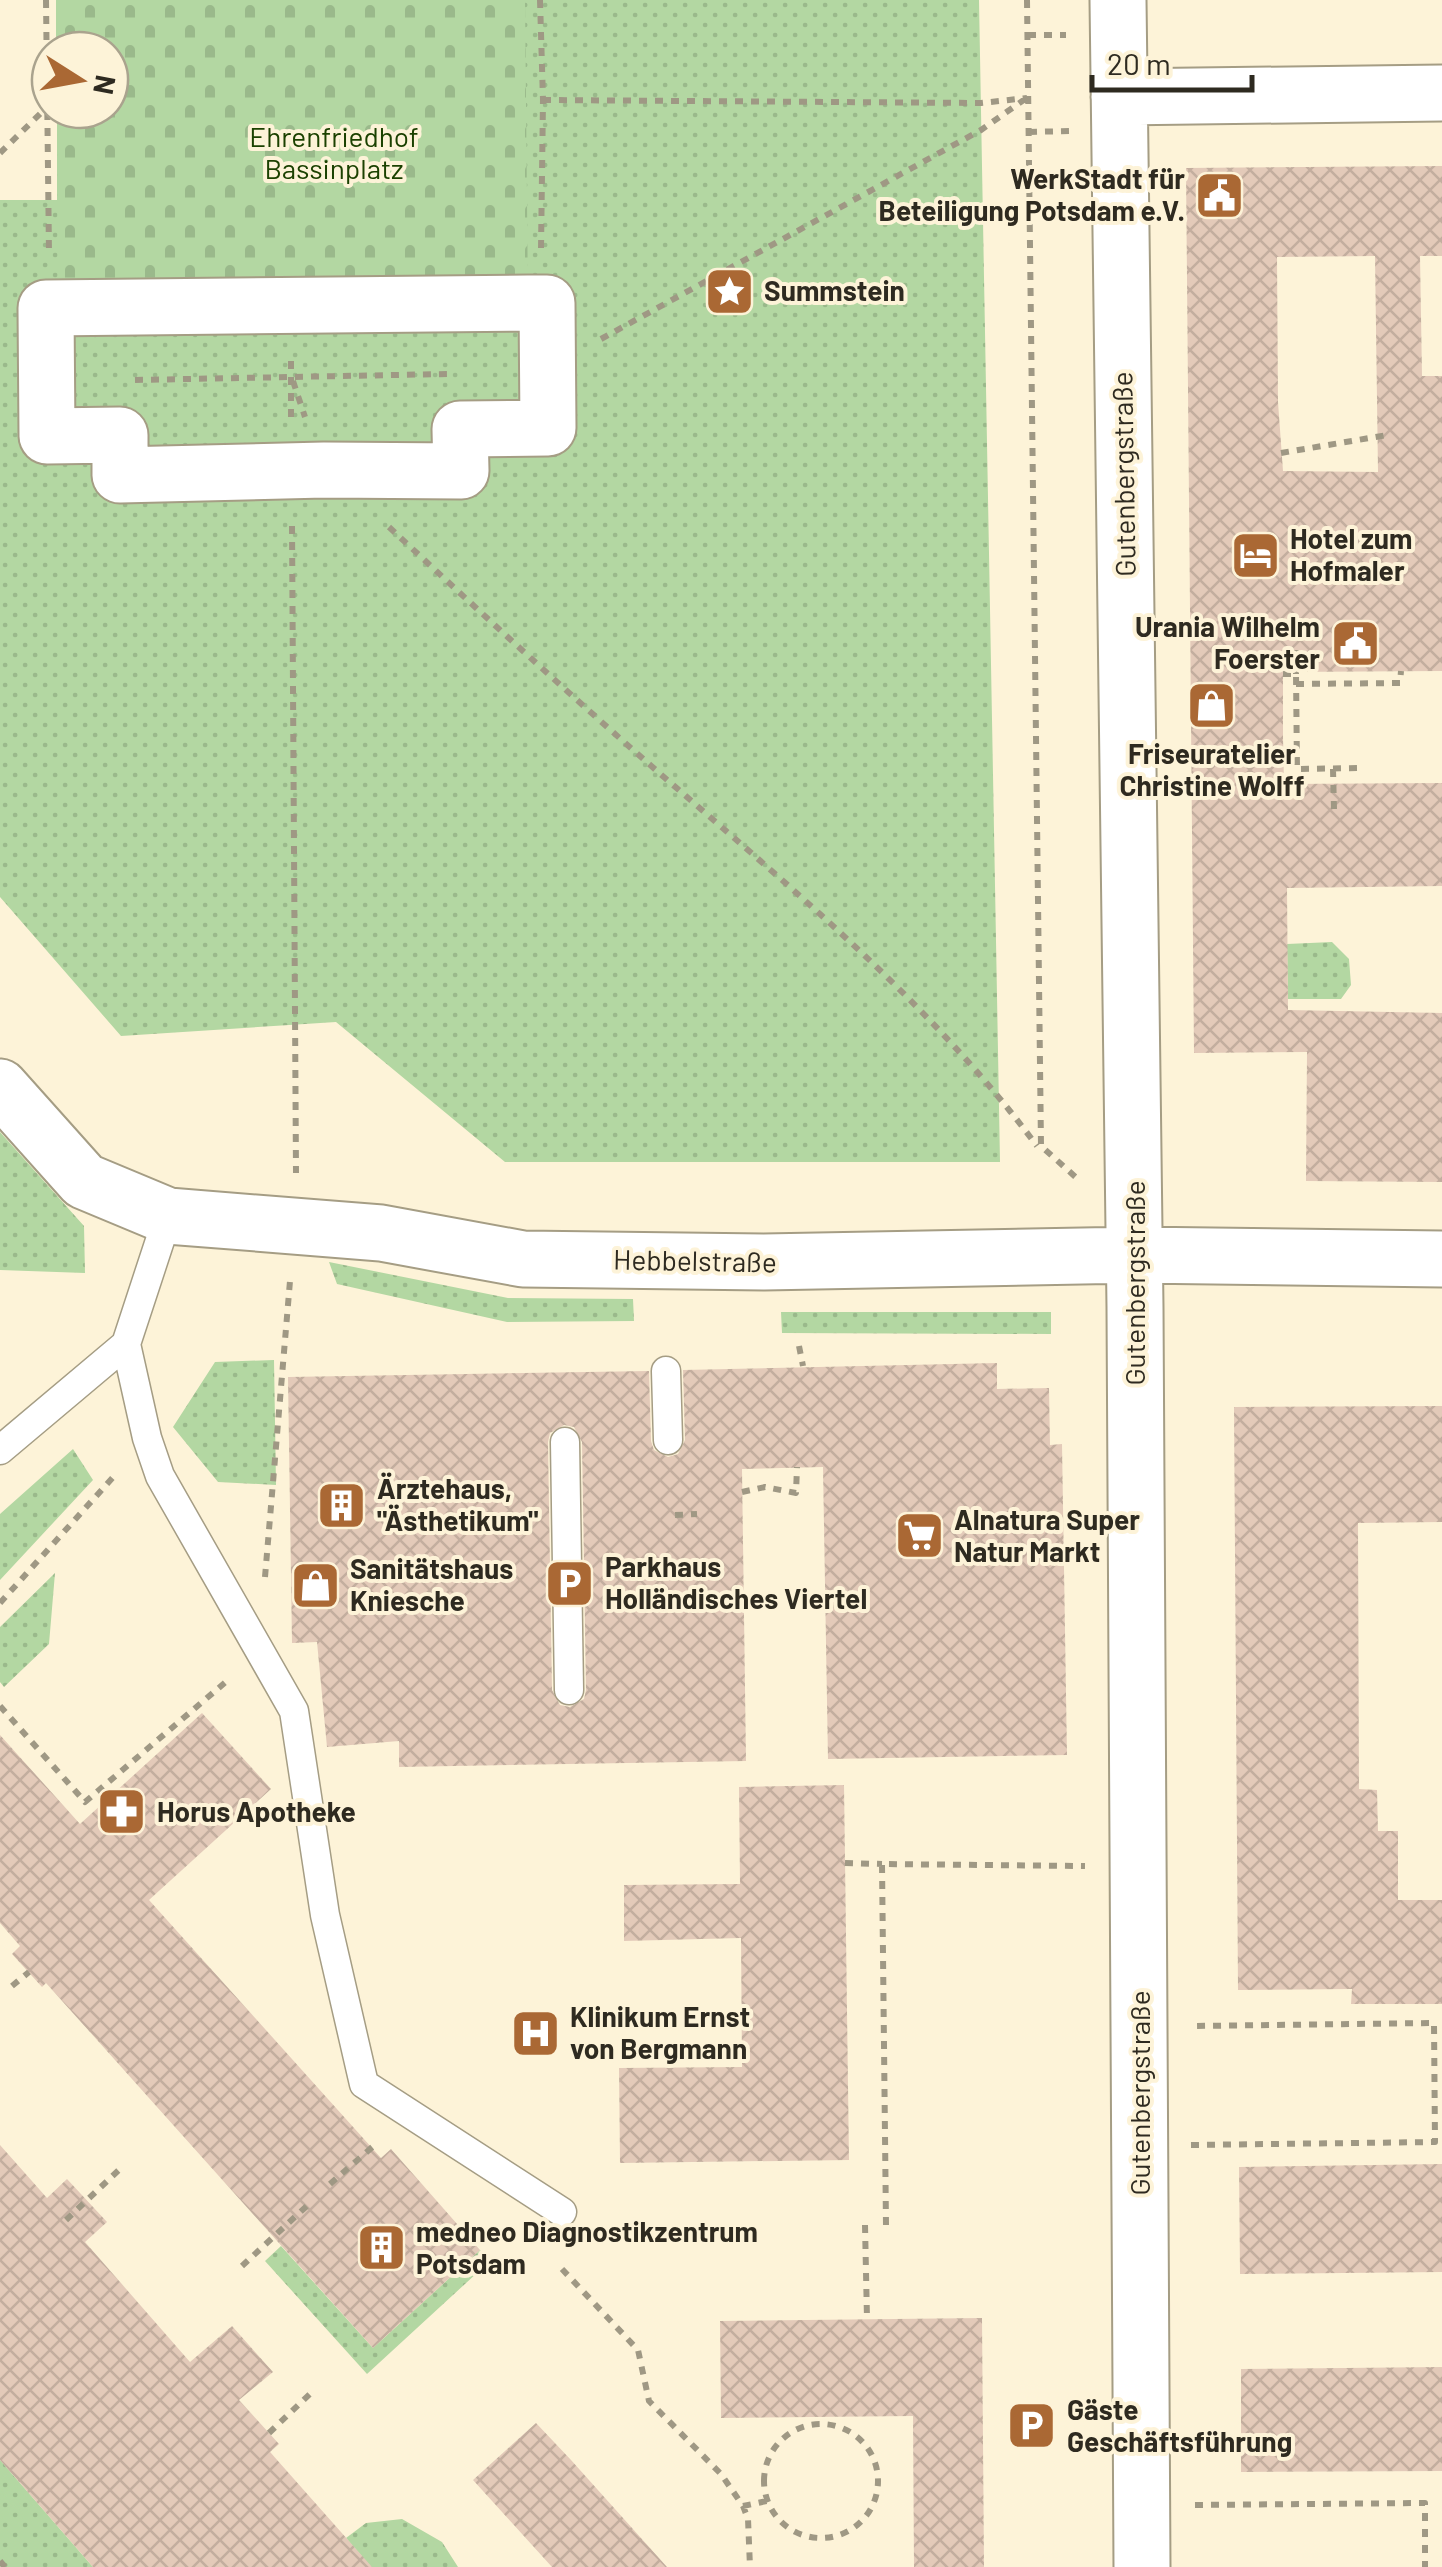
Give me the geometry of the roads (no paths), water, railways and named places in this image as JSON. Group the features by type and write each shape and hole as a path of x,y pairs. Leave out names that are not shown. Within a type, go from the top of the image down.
{"street":[{"name":"Gutenbergstraße","path":"1118,0 1135,1255 1142,2567"},
{"path":"1119,97 1442,94"},
{"path":"547,303 548,428 460,429 461,470 308,470 120,475 120,435 47,436 46,308 547,303"},
{"name":"Hebbelstraße","path":"0,1087 84,1181 168,1216 382,1233 524,1258 764,1262 1135,1255 1442,1259"}],"lane":[{"path":"168,1216 126,1344 147,1438 160,1476 294,1711 325,1915 364,2084 562,2212"},
{"path":"0,1450 126,1344"},
{"path":"666,1370 668,1440"},
{"path":"566,1442 569,1690"}],"place":[{"name":"WerkStadt für Beteiligung Potsdam e.V.","path":"1220,195"},
{"name":"Summstein","path":"729,291"},
{"name":"Hotel zum Hofmaler","path":"1255,555"},
{"name":"Urania Wilhelm Foerster","path":"1355,643"},
{"name":"Friseuratelier Christine Wolff","path":"1212,706"},
{"name":"Ärztehaus, \"Ästhetikum\"","path":"342,1505"},
{"name":"Alnatura Super Natur Markt","path":"919,1536"},
{"name":"Parkhaus Holländisches Viertel","path":"570,1583"},
{"name":"Sanitätshaus Kniesche","path":"315,1585"},
{"name":"Horus Apotheke","path":"122,1812"},
{"name":"Klinikum Ernst von Bergmann","path":"535,2033"},
{"name":"medneo Diagnostikzentrum Potsdam","path":"381,2248"},
{"name":"Gäste Geschäftsführung","path":"1032,2426"}],"park label":[{"name":"Ehrenfriedhof Bassinplatz","path":"334,153"}]}
